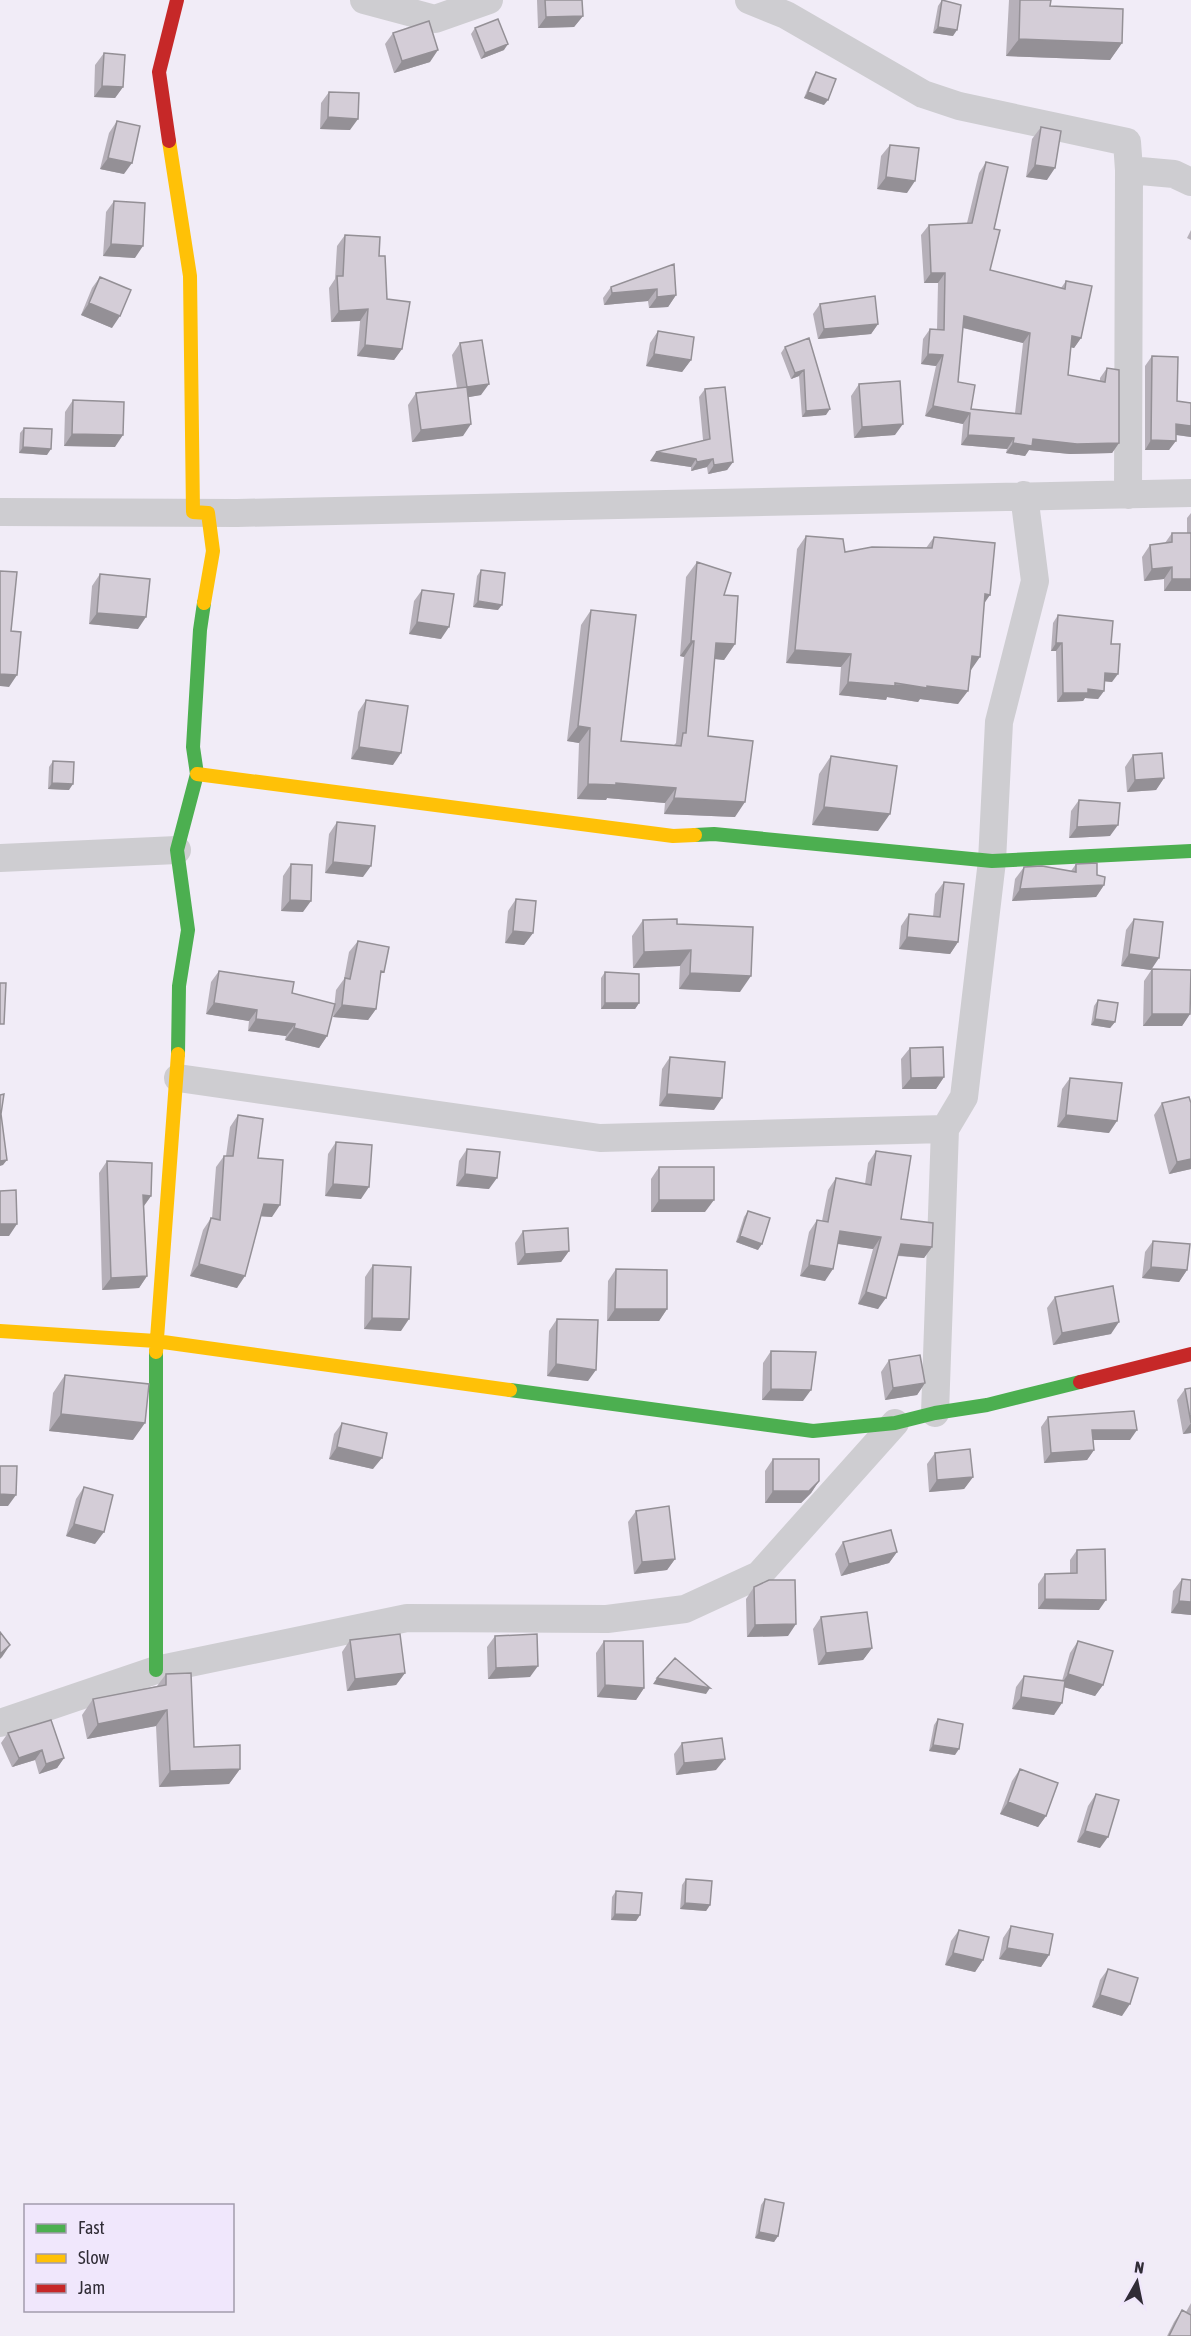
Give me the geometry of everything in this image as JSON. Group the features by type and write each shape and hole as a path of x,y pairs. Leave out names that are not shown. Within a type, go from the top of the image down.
{"street":[{"path":"177,0 159,72 190,276 194,512"},
{"path":"364,0 435,19 489,0"},
{"path":"749,0 786,15 923,94 959,106 1127,142 1129,170 1128,495"},
{"path":"1129,170 1174,174 1191,182"},
{"path":"0,512 194,512 1191,493"},
{"path":"935,1413 945,1129 964,1097 992,861 999,722 1035,581 1024,495"},
{"path":"156,1670 156,1341 170,1142 178,1078 179,986 188,930 177,850 197,774 193,747 200,630 213,551 208,513 194,512"},
{"path":"197,774 672,836 714,834 992,861 1191,851"},
{"path":"0,858 177,850"},
{"path":"178,1078 600,1138 945,1129"},
{"path":"0,1331 156,1341 813,1431 895,1423 935,1413 987,1405 1191,1354"},
{"path":"0,1723 156,1670 407,1618 607,1618 685,1609 759,1575 895,1423"}],"building":[{"path":"545,0 582,0 583,16 546,17"},
{"path":"942,0 961,5 957,30 938,27"},
{"path":"1020,0 1051,0 1050,6 1123,9 1122,43 1019,39"},
{"path":"498,19 508,44 485,53 475,28"},
{"path":"429,21 438,50 402,61 393,33"},
{"path":"104,53 125,55 123,87 102,86"},
{"path":"816,72 836,79 828,100 808,92"},
{"path":"329,92 359,93 358,119 328,117"},
{"path":"117,121 140,126 132,163 108,158"},
{"path":"1041,127 1061,131 1055,168 1035,165"},
{"path":"890,145 919,148 915,181 886,177"},
{"path":"986,162 1008,167 994,229 1000,230 990,270 1065,289 1066,281 1092,286 1081,338 1072,336 1068,375 1105,382 1107,368 1119,370 1119,443 1077,444 1033,439 1032,446 1013,443 1014,438 968,435 970,413 933,406 943,355 928,354 930,329 944,330 945,273 931,273 929,225 972,223","holes":["964,316 1030,333 1021,414 971,409 975,385 958,382"]},
{"path":"114,201 145,203 143,246 111,244"},
{"path":"345,235 380,237 379,256 385,256 387,299 410,302 402,349 365,345 368,309 339,311 337,276 343,276"},
{"path":"674,264 676,295 657,297 657,289 612,293 611,287"},
{"path":"100,277 131,290 120,316 89,303"},
{"path":"875,296 878,324 824,329 820,304"},
{"path":"658,331 694,337 691,360 654,354"},
{"path":"809,338 830,409 806,411 804,370 795,373 785,347"},
{"path":"482,340 489,384 467,387 460,343"},
{"path":"1152,356 1178,357 1177,401 1191,403 1191,426 1176,424 1176,441 1151,440"},
{"path":"900,381 903,424 862,427 859,384"},
{"path":"467,387 471,424 421,430 416,393"},
{"path":"725,387 733,462 714,465 713,459 697,462 696,459 656,452 710,439 705,389"},
{"path":"73,400 124,402 123,435 72,434"},
{"path":"24,428 52,429 51,449 23,447"},
{"path":"1172,533 1191,533 1191,579 1172,579 1172,567 1152,569 1150,545 1172,542"},
{"path":"806,536 843,539 845,552 872,547 932,548 934,537 995,543 990,595 985,594 980,657 972,656 968,691 895,683 895,686 848,682 851,654 795,650"},
{"path":"697,562 731,573 724,595 738,596 735,644 716,643 708,736 753,741 745,802 674,798 676,788 616,783 616,785 588,784 590,728 578,726 591,610 636,615 621,741 681,746 683,733 686,733 694,641 691,641"},
{"path":"481,570 505,573 502,605 478,601"},
{"path":"0,571 17,572 11,631 21,632 17,675 0,674"},
{"path":"100,574 150,579 146,617 97,613"},
{"path":"422,590 454,594 449,627 417,622"},
{"path":"1058,615 1113,621 1111,644 1120,644 1118,674 1105,673 1104,691 1088,689 1088,693 1063,693 1062,643 1056,643"},
{"path":"366,700 408,706 401,753 359,747"},
{"path":"1162,753 1164,778 1135,780 1133,755"},
{"path":"831,756 897,766 890,814 824,807"},
{"path":"53,761 74,762 73,784 52,783"},
{"path":"1079,800 1120,803 1118,825 1077,827"},
{"path":"337,822 375,826 371,866 333,862"},
{"path":"1097,863 1097,875 1105,877 1104,885 1020,889 1024,867 1042,866 1076,872 1076,864"},
{"path":"291,864 312,865 311,901 290,900"},
{"path":"944,882 964,884 958,942 907,937 909,914 940,917"},
{"path":"516,899 536,901 533,933 513,931"},
{"path":"677,919 677,924 753,927 751,976 690,973 691,950 644,952 643,920"},
{"path":"1134,919 1163,922 1159,958 1129,954"},
{"path":"358,941 389,947 384,972 381,971 376,1009 342,1005 345,978 350,979"},
{"path":"1152,969 1191,970 1190,1014 1152,1014"},
{"path":"219,971 294,982 292,993 335,1004 327,1036 294,1028 295,1024 256,1019 257,1010 214,1003"},
{"path":"605,972 639,974 639,1003 605,1003"},
{"path":"0,983 6,983 4,1024 0,1024"},
{"path":"1098,1000 1118,1003 1115,1022 1095,1019"},
{"path":"943,1047 944,1077 911,1078 910,1048"},
{"path":"670,1057 725,1062 722,1098 667,1094"},
{"path":"1070,1078 1122,1083 1117,1121 1066,1115"},
{"path":"4,1094 1,1114 7,1160 0,1161 0,1095"},
{"path":"1189,1097 1191,1103 1191,1159 1177,1162 1162,1103"},
{"path":"238,1115 263,1119 258,1158 283,1160 280,1205 264,1204 245,1276 199,1264 211,1218 220,1220 224,1156 233,1156"},
{"path":"336,1142 372,1145 369,1187 333,1184"},
{"path":"467,1149 500,1152 497,1178 465,1174"},
{"path":"876,1151 911,1156 901,1219 933,1223 932,1247 901,1244 886,1298 866,1292 881,1237 840,1231 833,1269 809,1265 817,1220 828,1222 836,1178 871,1185"},
{"path":"107,1161 152,1163 151,1196 143,1195 147,1276 111,1278"},
{"path":"659,1167 714,1167 714,1200 659,1200"},
{"path":"16,1190 17,1224 0,1224 0,1191"},
{"path":"748,1211 770,1218 762,1244 740,1236"},
{"path":"568,1228 569,1251 525,1254 523,1231"},
{"path":"1153,1241 1190,1244 1187,1270 1151,1267"},
{"path":"373,1265 411,1267 409,1319 372,1318"},
{"path":"616,1269 667,1270 667,1309 615,1309"},
{"path":"1113,1286 1119,1322 1062,1333 1055,1297"},
{"path":"557,1319 598,1320 596,1370 556,1364"},
{"path":"771,1351 816,1352 811,1390 771,1389"},
{"path":"920,1355 925,1383 893,1388 889,1360"},
{"path":"65,1375 149,1384 145,1423 61,1414"},
{"path":"1191,1388 1191,1423 1185,1389"},
{"path":"1134,1411 1137,1430 1092,1430 1094,1450 1051,1453 1048,1417"},
{"path":"342,1423 387,1433 382,1458 337,1447"},
{"path":"970,1449 973,1477 937,1480 935,1453"},
{"path":"773,1459 819,1459 819,1481 809,1491 773,1491"},
{"path":"0,1466 17,1466 16,1495 0,1494"},
{"path":"84,1487 113,1495 104,1532 74,1524"},
{"path":"669,1506 675,1559 642,1562 636,1511"},
{"path":"891,1530 897,1552 849,1564 843,1542"},
{"path":"1105,1549 1106,1600 1045,1599 1045,1574 1077,1573 1077,1550"},
{"path":"1182,1579 1191,1580 1191,1602 1179,1601"},
{"path":"769,1580 795,1580 796,1624 755,1625 754,1587"},
{"path":"867,1612 872,1648 826,1653 821,1617"},
{"path":"0,1632 10,1645 0,1654"},
{"path":"400,1634 405,1673 355,1679 350,1640"},
{"path":"537,1634 538,1666 496,1668 495,1636"},
{"path":"604,1641 643,1641 644,1688 605,1685"},
{"path":"1078,1641 1113,1651 1103,1685 1068,1674"},
{"path":"675,1658 710,1688 657,1678"},
{"path":"191,1673 194,1747 240,1745 240,1769 170,1771 167,1710 98,1724 93,1699 166,1685 166,1674"},
{"path":"1024,1676 1065,1681 1062,1703 1021,1697"},
{"path":"938,1719 963,1724 959,1749 933,1745"},
{"path":"51,1720 64,1758 46,1764 42,1750 19,1758 8,1733"},
{"path":"722,1738 725,1759 684,1763 682,1743"},
{"path":"1020,1769 1058,1783 1046,1816 1008,1802"},
{"path":"1096,1794 1119,1800 1108,1837 1085,1831"},
{"path":"686,1879 712,1881 710,1905 685,1903"},
{"path":"616,1891 642,1893 640,1915 615,1914"},
{"path":"1011,1926 1053,1934 1049,1955 1007,1948"},
{"path":"959,1930 989,1937 983,1960 953,1953"},
{"path":"1108,1969 1138,1978 1130,2004 1100,1995"},
{"path":"765,2199 784,2203 778,2236 759,2232"},
{"path":"1182,2310 1191,2315 1191,2336 1169,2336"}],"traffic: fast":[{"path":"178,1054 179,986 188,930 177,850 197,774 193,747 200,630 204,603"},
{"path":"695,835 714,834 992,861 1191,851"},
{"path":"156,1352 156,1670"},
{"path":"510,1390 813,1431 895,1423 935,1413 987,1405 1080,1382"}],"traffic: slow":[{"path":"169,141 190,276 193,512 208,513 213,551 204,603"},
{"path":"197,774 673,836 695,835"},
{"path":"156,1352 178,1054"},
{"path":"0,1331 156,1341 510,1390"}],"traffic: jam":[{"path":"169,141 159,72 177,0"},
{"path":"1080,1382 1191,1354"}]}
